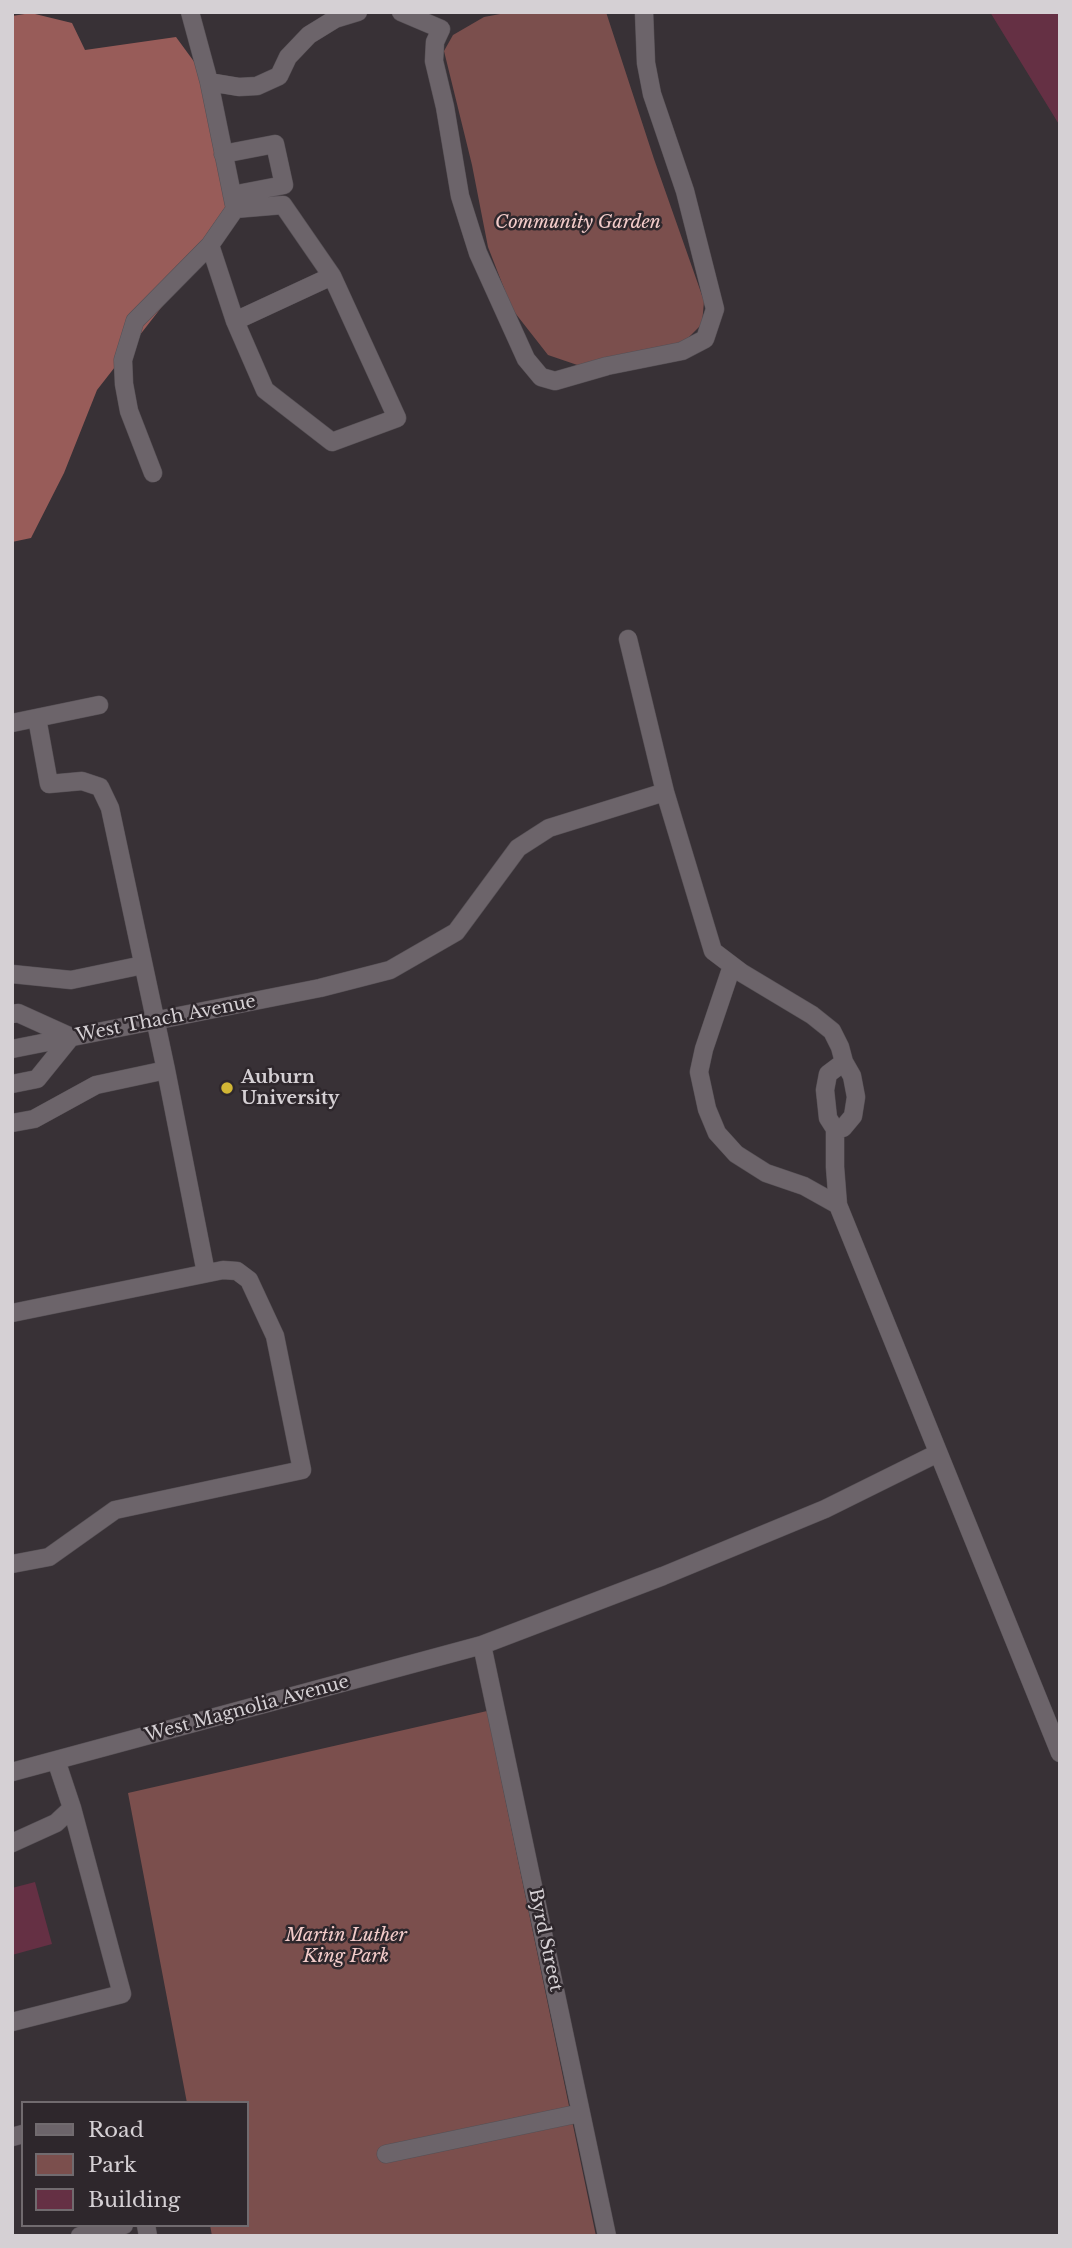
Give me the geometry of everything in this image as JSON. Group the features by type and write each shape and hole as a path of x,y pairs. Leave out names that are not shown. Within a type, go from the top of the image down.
{"street":[{"path":"153,473 129,411 123,360 135,321 210,245 233,202 208,82 190,12"},
{"path":"208,82 239,87 257,86 279,76 288,57 309,35 335,19 358,12"},
{"path":"401,12 441,29 435,42 434,61 445,107 460,196 478,253 526,359 541,377 555,381 607,366 682,351 705,339 715,309 685,191 652,94 646,63 644,12"},
{"path":"223,154 275,144 284,185 233,202"},
{"path":"210,245 235,321 265,390 332,442 397,418 332,276 283,205 233,202"},
{"path":"235,321 332,276"},
{"path":"628,639 665,792 713,951 732,966 812,1015 832,1031 852,1076 856,1097 853,1116 843,1128 835,1129"},
{"path":"12,723 99,705"},
{"path":"37,718 49,784 82,781 100,787 110,808 206,1273"},
{"name":"West Thach Avenue","path":"12,1049 320,988 390,970 456,932 517,848 548,828 665,792"},
{"path":"12,974 71,980 144,965"},
{"path":"732,966 699,1072 707,1109 717,1133 736,1154 766,1173 804,1186 838,1205"},
{"path":"12,1014 18,1013 71,1037 37,1079 12,1084"},
{"path":"844,1062 828,1074 825,1090 828,1118 835,1129 838,1205 1060,1753"},
{"path":"12,1123 34,1119 96,1085 166,1070"},
{"path":"12,1314 206,1273 237,1271 249,1280 275,1336 302,1470 115,1510 49,1557 12,1564"},
{"name":"West Magnolia Avenue","path":"12,1772 482,1645 663,1576 825,1509 938,1453"},
{"name":"Byrd Street","path":"482,1645 607,2236"},
{"path":"12,2022 121,1994 72,1808 56,1760"},
{"path":"12,1843 56,1824 72,1808"},
{"path":"386,2154 581,2113"},
{"path":"88,2235 117,2227"}],"green space":[{"name":"Community Garden","path":"511,12 606,12 704,301 702,324 685,341 592,370 548,355 512,309 488,247 472,165 444,51 453,35 484,17"},
{"name":"Martin Luther King Park","path":"487,1711 596,2236 212,2236 210,2227 248,2227 248,2101 187,2101 128,1793"}],"shaded area":[{"path":"31,13 72,23 85,50 176,37 209,82 235,209 97,390 64,473 31,538 12,542 12,16"}],"building":[{"path":"990,12 1060,12 1060,126"},
{"path":"35,1882 52,1944 12,1955 12,1888"}],"place":[{"name":"Auburn University","path":"227,1088"}]}
